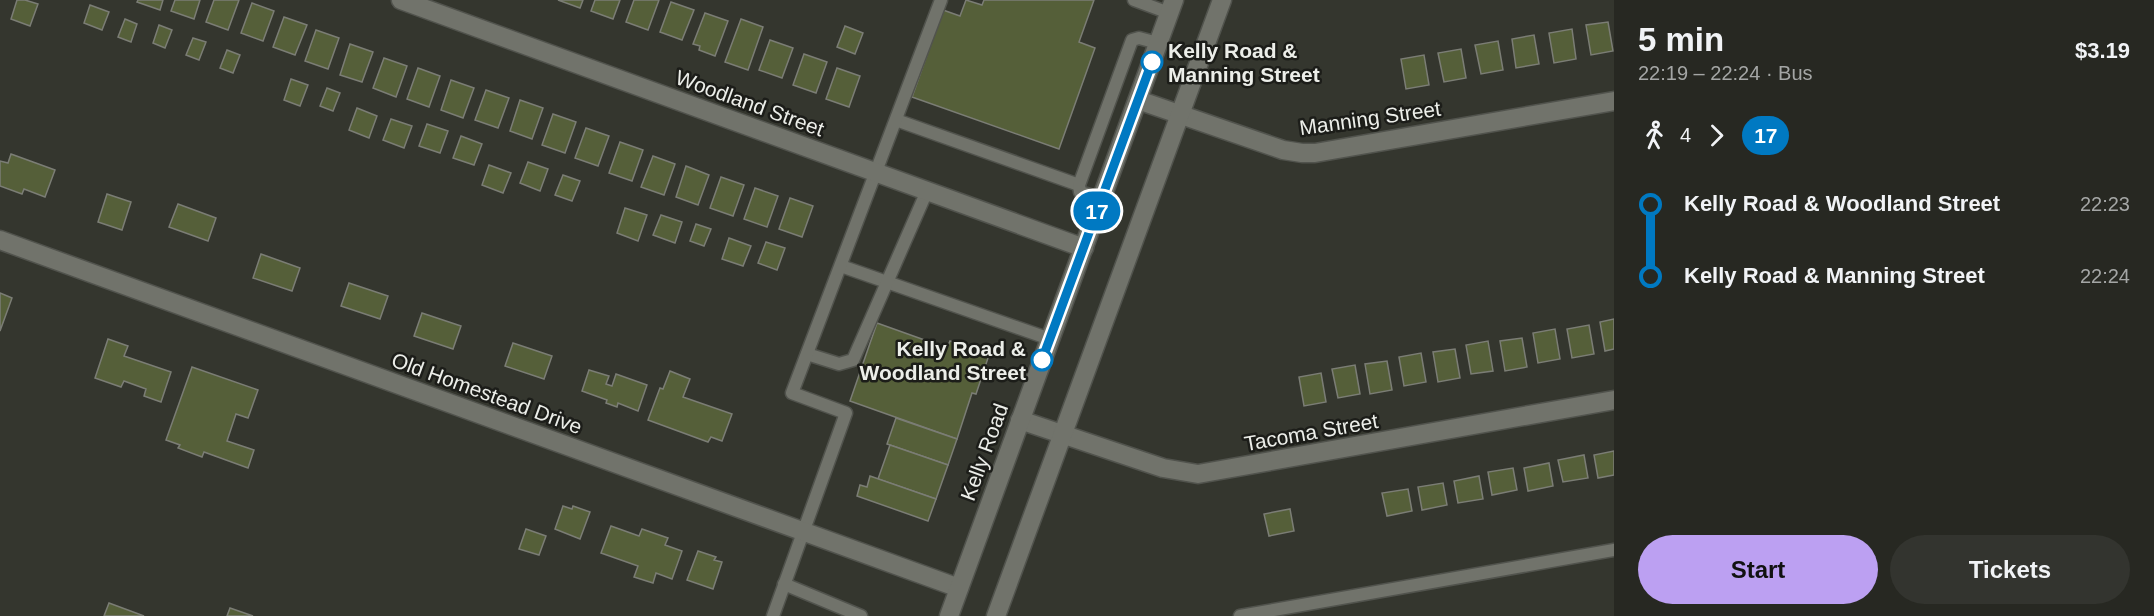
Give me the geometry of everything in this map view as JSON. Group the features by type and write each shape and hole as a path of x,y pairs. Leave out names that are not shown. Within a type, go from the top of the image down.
{"street":[{"name":"Woodland Street","path":"401,0 1084,248"},
{"path":"996,616 1222,0"},
{"name":"Kelly Road","path":"949,616 1172,7"},
{"name":"Manning Street","path":"1138,100 1283,150 1302,153 1315,153 1614,101"},
{"name":"Old Homestead Drive","path":"0,240 959,588"},
{"name":"Tacoma Street","path":"1020,420 1162,468 1197,474 1614,400"}],"lane":[{"path":"772,616 846,413 792,393 941,0"},
{"path":"1134,0 1172,7"},
{"path":"1102,199 1080,192 1079,185 1132,40 1139,38 1158,43"},
{"path":"896,120 1079,185"},
{"path":"807,354 839,364 853,360 927,191"},
{"path":"841,266 1050,339"},
{"path":"1240,616 1614,550"},
{"path":"784,584 861,616"}],"building":[{"path":"17,0 38,4 30,26 11,19"},
{"path":"138,0 163,0 160,10 137,2"},
{"path":"175,0 200,0 194,19 171,11"},
{"path":"214,0 239,0 228,30 206,22"},
{"path":"558,0 583,0 580,8"},
{"path":"595,0 620,0 613,19 591,11"},
{"path":"634,0 659,0 648,30 626,22"},
{"path":"966,0 982,5 984,0 1094,0 1079,42 1095,48 1059,149 912,97 943,10 960,16"},
{"path":"671,2 694,10 682,40 660,32"},
{"path":"252,3 274,11 263,41 241,33"},
{"path":"90,5 109,12 102,30 84,23"},
{"path":"705,13 728,21 715,56 699,50 700,46 693,44"},
{"path":"284,17 307,25 295,55 273,47"},
{"path":"125,19 137,24 131,42 118,37"},
{"path":"741,19 763,27 748,70 725,62"},
{"path":"1608,22 1613,51 1591,55 1586,25"},
{"path":"159,25 172,30 165,48 153,43"},
{"path":"845,26 863,33 855,54 837,47"},
{"path":"1572,29 1576,59 1554,63 1549,33"},
{"path":"316,30 339,38 328,69 305,61"},
{"path":"1534,35 1539,64 1516,68 1512,39"},
{"path":"193,38 206,42 199,60 186,55"},
{"path":"770,40 793,48 782,78 759,70"},
{"path":"1498,41 1503,70 1481,74 1475,45"},
{"path":"350,44 373,52 362,82 340,75"},
{"path":"1461,49 1466,78 1444,82 1438,53"},
{"path":"227,50 240,55 233,73 220,68"},
{"path":"804,54 827,62 816,93 793,85"},
{"path":"1424,55 1429,85 1406,89 1401,59"},
{"path":"384,58 407,66 396,97 373,88"},
{"path":"418,68 440,76 429,107 407,99"},
{"path":"837,68 860,76 849,107 826,99"},
{"path":"291,79 308,85 300,106 284,100"},
{"path":"451,80 474,88 463,118 441,110"},
{"path":"327,88 340,93 333,111 320,106"},
{"path":"486,90 509,98 498,128 475,120"},
{"path":"520,100 543,108 532,139 510,131"},
{"path":"357,108 377,116 369,138 349,130"},
{"path":"553,114 576,122 565,153 542,145"},
{"path":"391,119 412,126 404,148 383,140"},
{"path":"427,124 448,131 440,153 419,146"},
{"path":"586,128 609,136 598,166 575,158"},
{"path":"461,136 482,144 474,165 453,158"},
{"path":"620,142 643,150 632,181 609,173"},
{"path":"11,154 55,170 45,197 24,189 22,194 0,186 0,161 8,163"},
{"path":"653,156 675,164 664,195 641,187"},
{"path":"528,162 548,169 540,191 520,183"},
{"path":"489,165 511,173 503,193 482,185"},
{"path":"686,166 709,175 698,205 676,197"},
{"path":"563,175 580,181 572,201 555,195"},
{"path":"721,177 744,185 733,216 710,208"},
{"path":"755,188 778,196 767,227 744,219"},
{"path":"107,194 131,202 122,230 98,222"},
{"path":"790,198 813,206 802,237 779,229"},
{"path":"178,204 216,218 208,241 169,227"},
{"path":"625,208 647,215 638,241 617,233"},
{"path":"661,215 682,222 675,243 653,235"},
{"path":"696,224 711,229 704,246 690,241"},
{"path":"729,238 751,246 743,266 722,259"},
{"path":"766,242 785,248 777,270 758,263"},
{"path":"261,254 300,268 292,291 253,278"},
{"path":"349,283 388,296 380,319 341,306"},
{"path":"0,293 12,298 0,331"},
{"path":"422,313 461,326 453,349 414,336"},
{"path":"1614,319 1614,349 1605,351 1600,322"},
{"path":"877,323 947,348 950,341 989,355 976,394 972,393 957,439 850,401"},
{"path":"1589,325 1594,354 1572,358 1567,329"},
{"path":"1555,329 1560,359 1538,363 1533,333"},
{"path":"1522,338 1527,367 1505,371 1500,341"},
{"path":"108,339 128,346 124,356 171,372 161,402 144,396 146,389 124,381 121,387 95,378"},
{"path":"1488,341 1493,371 1471,374 1466,345"},
{"path":"513,343 552,356 544,379 505,366"},
{"path":"1455,349 1460,378 1438,382 1433,352"},
{"path":"1421,353 1426,382 1404,386 1399,357"},
{"path":"1387,361 1392,390 1370,394 1365,364"},
{"path":"1355,365 1360,394 1338,398 1332,369"},
{"path":"192,367 258,390 248,418 236,414 227,441 254,450 248,468 204,452 202,457 178,448 180,445 166,440"},
{"path":"589,370 609,376 606,384 612,386 616,374 647,385 638,411 618,403 617,407 606,403 607,400 582,391"},
{"path":"670,371 690,379 683,397 732,414 722,441 711,437 708,442 648,420 660,388 663,389"},
{"path":"1321,373 1326,402 1304,406 1299,377"},
{"path":"896,418 957,439 948,465 887,444"},
{"path":"890,445 948,465 936,499 878,479"},
{"path":"1614,451 1614,475 1598,478 1594,455"},
{"path":"1584,455 1588,478 1563,482 1558,460"},
{"path":"1549,463 1553,486 1528,491 1524,468"},
{"path":"1513,468 1517,490 1492,495 1488,472"},
{"path":"870,476 936,499 928,521 857,496 860,485 867,487"},
{"path":"1479,476 1483,499 1458,503 1454,481"},
{"path":"1443,483 1447,505 1422,510 1418,487"},
{"path":"1408,489 1412,511 1387,516 1382,493"},
{"path":"563,506 572,509 573,506 590,512 580,539 555,529"},
{"path":"1290,509 1294,531 1269,536 1264,514"},
{"path":"611,526 639,536 642,529 668,538 665,545 682,551 672,579 656,573 653,583 634,577 638,566 601,553"},
{"path":"526,529 546,536 539,555 519,549"},
{"path":"698,551 716,557 714,560 722,562 713,589 687,580"},
{"path":"109,603 144,616 104,616"},
{"path":"230,608 253,616 227,616"}],"bus line":[{"name":"17","path":"1042,360 1152,62"}],"place":[{"name":"Kelly Road & Manning Street","path":"1152,62"},
{"name":"Kelly Road & Woodland Street","path":"1042,360"}]}
